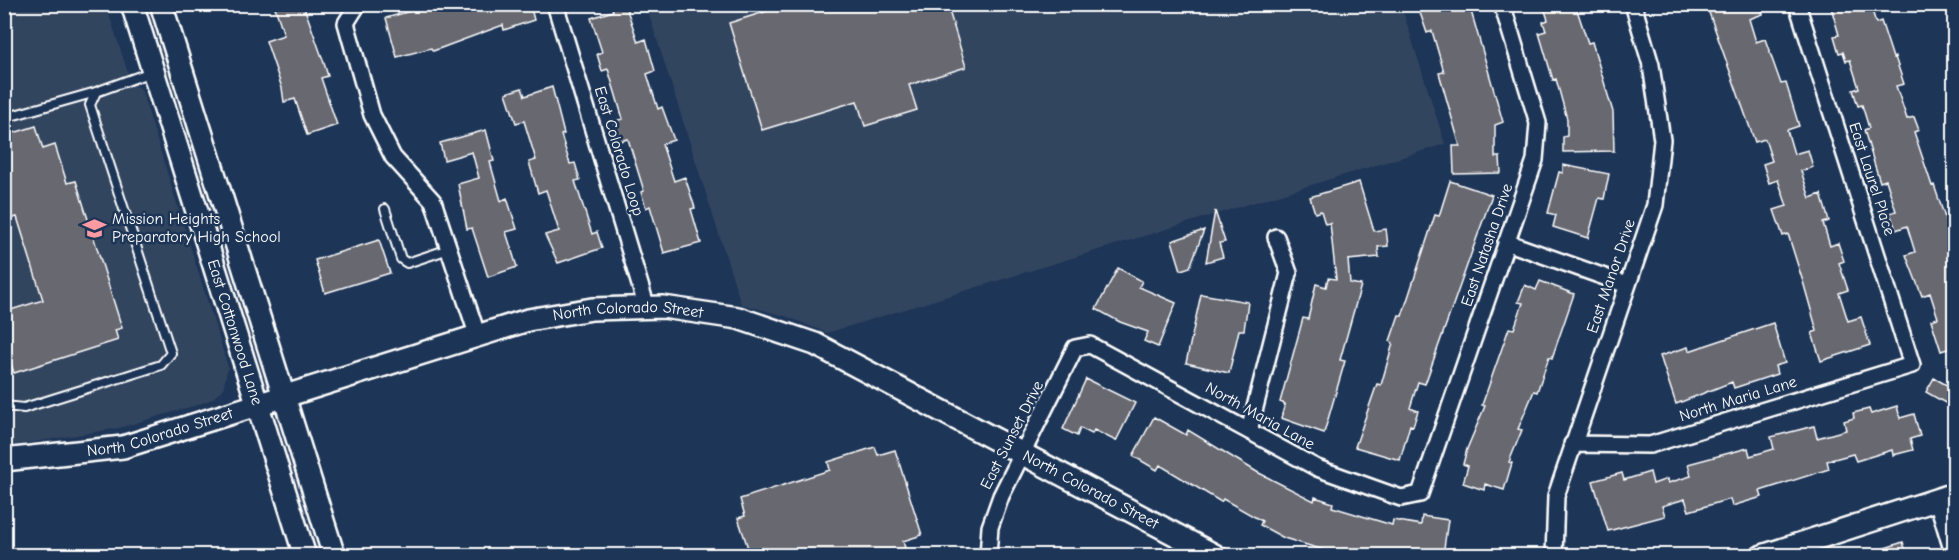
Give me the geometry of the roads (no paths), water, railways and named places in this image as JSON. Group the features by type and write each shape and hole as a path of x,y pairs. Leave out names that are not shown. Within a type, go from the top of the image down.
{"street":[{"name":"East Cottonwood Lane","path":"132,4 305,555"},
{"name":"East Cottonwood Lane","path":"161,4 334,555"},
{"path":"358,4 346,23 372,115 393,157 433,201 477,334"},
{"name":"East Colorado Loop","path":"555,4 647,308"},
{"name":"East Natasha Drive","path":"1420,494 1535,160 1538,123 1502,4"},
{"name":"East Manor Drive","path":"1554,555 1556,496 1655,205 1662,140 1651,65 1633,4"},
{"name":"East Laurel Place","path":"1797,4 1912,365"},
{"path":"1249,431 1289,273 1276,237"},
{"path":"1506,242 1627,285"},
{"name":"North Colorado Street","path":"4,460 123,447 477,334 528,320 592,309 663,307 738,318 814,344 1216,555"},
{"name":"North Maria Lane","path":"1090,345 1317,468 1401,498 1420,494"},
{"name":"East Sunset Drive","path":"988,555 993,516 1075,348 1090,345"},
{"name":"North Maria Lane","path":"1572,444 1650,445 1912,365"},
{"path":"1762,555 1946,497 1954,555"}],"lane":[{"path":"4,118 96,92 153,71"},
{"path":"4,406 24,408 161,365 171,353 90,105 96,92"},
{"path":"385,209 401,259 407,262 449,249"}],"place":[{"name":"Mission Heights Preparatory High School","path":"94,228"}]}
